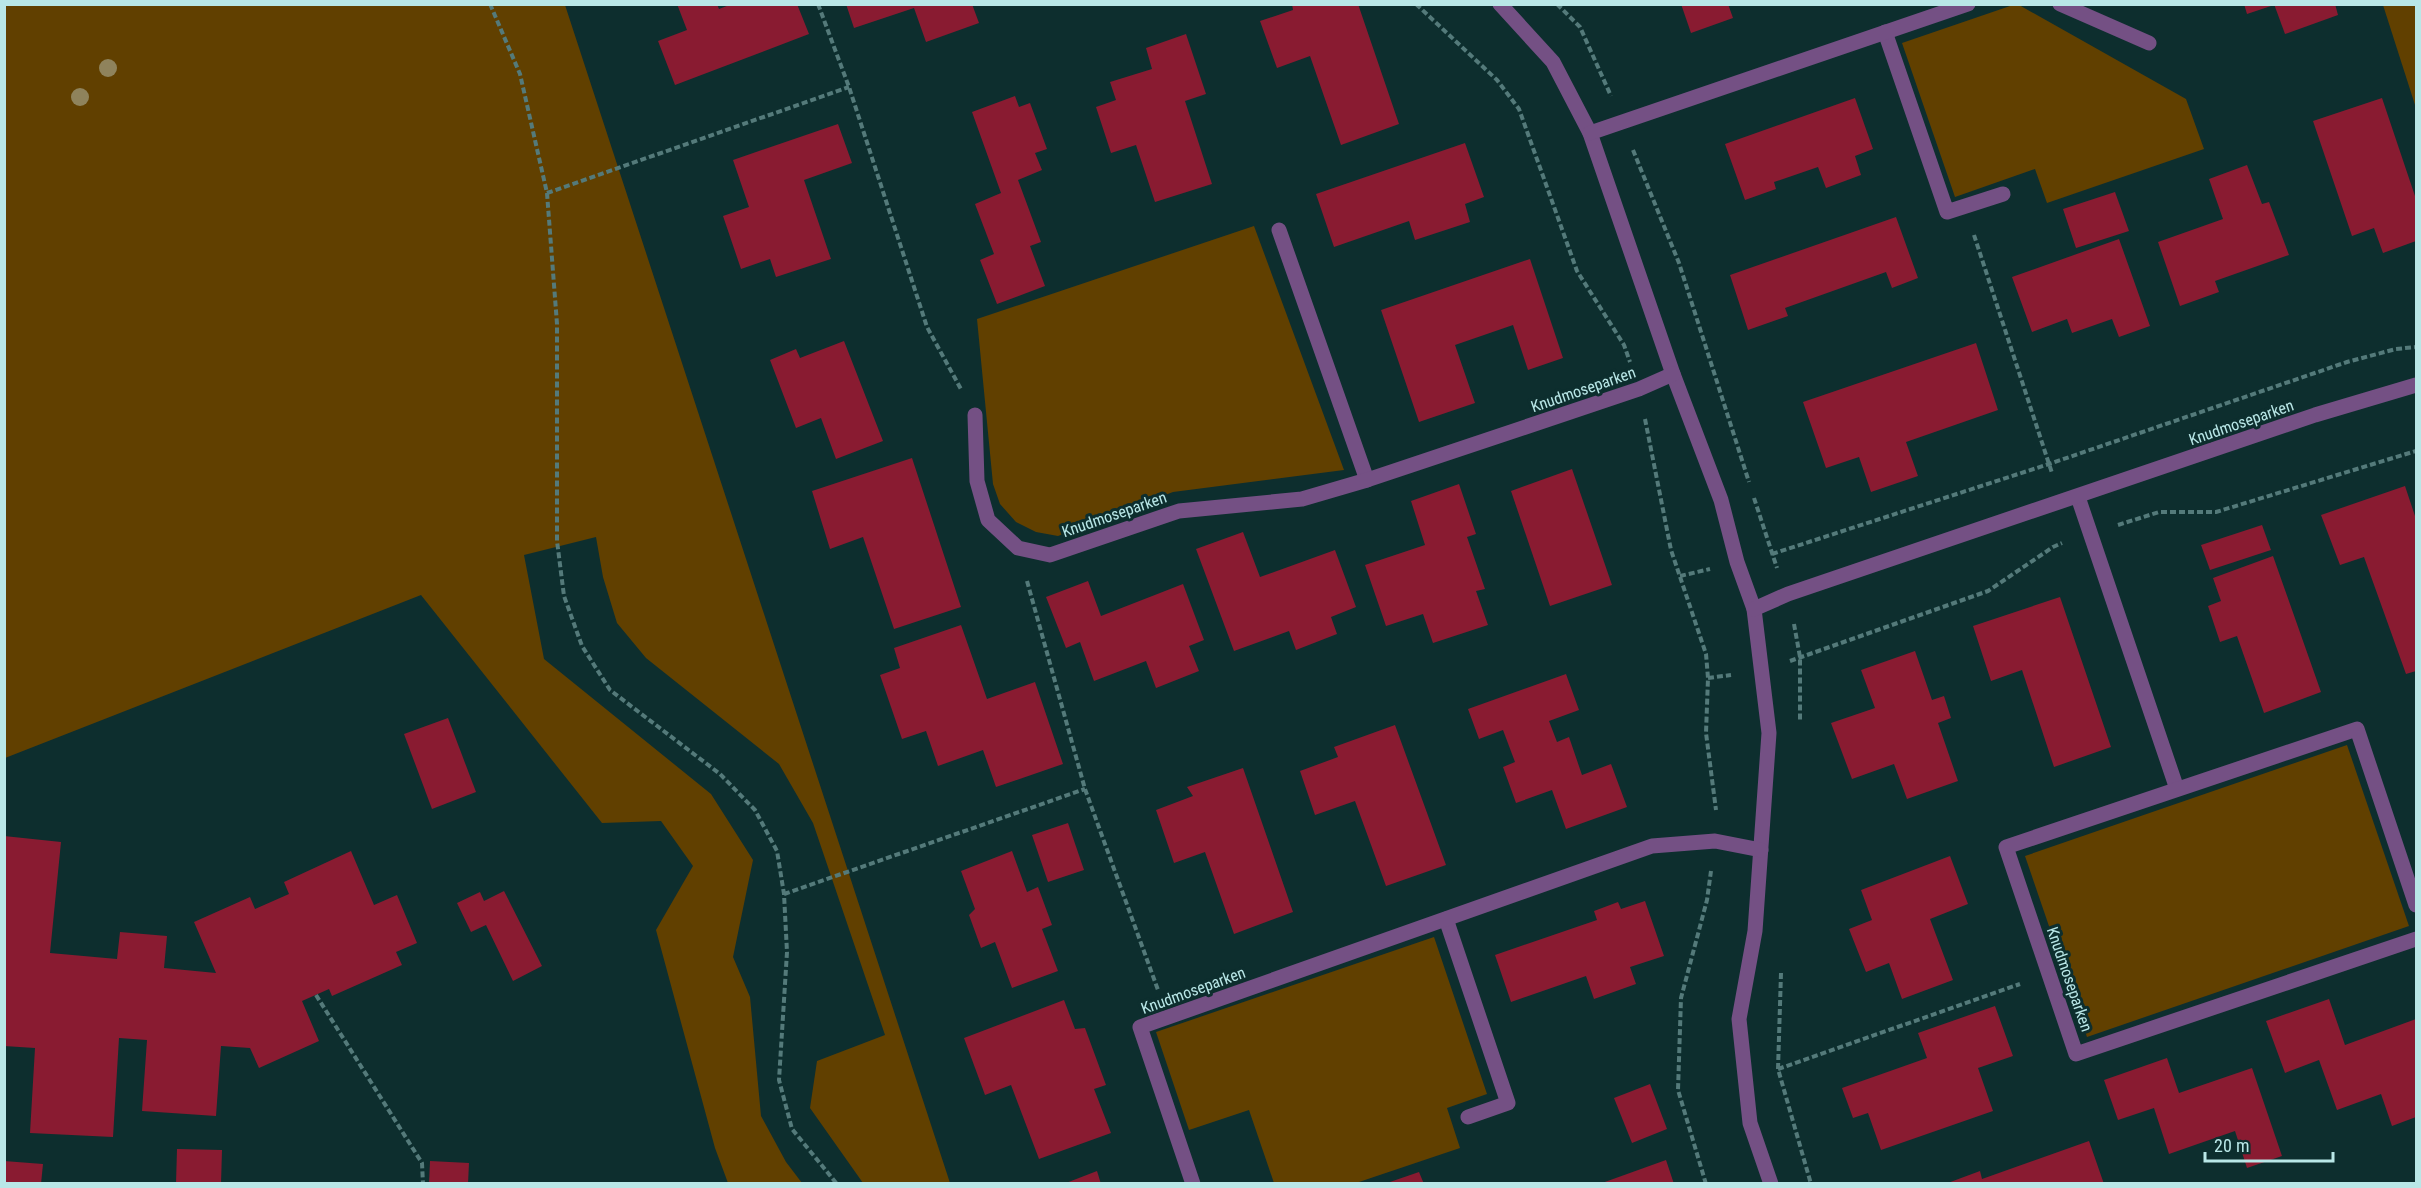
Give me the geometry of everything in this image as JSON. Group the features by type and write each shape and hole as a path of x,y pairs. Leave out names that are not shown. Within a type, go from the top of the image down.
{"street":[{"path":"1500,4 1553,62 1590,133 1673,375 1721,500 1737,562 1754,609 1769,733 1755,931 1739,1019 1750,1123 1771,1184"},
{"path":"1590,133 1968,4"},
{"path":"2060,4 2150,43"},
{"path":"1885,32 1947,212 2003,194"},
{"path":"1279,230 1367,480"},
{"name":"Knudmoseparken","path":"1018,548 1050,555 1179,511 1302,499 1367,480 1639,389 1673,375"},
{"name":"Knudmoseparken","path":"1754,609 1788,594 2315,415 2416,385"},
{"path":"975,415 976,481 988,520 1018,548"},
{"path":"2071,499 2090,533 2176,789"},
{"name":"Knudmoseparken","path":"2416,905 2357,729 2006,847 2076,1054 2416,939"},
{"name":"Knudmoseparken","path":"1193,1184 1140,1027 1652,846 1715,841 1761,850"},
{"path":"1446,919 1508,1102 1468,1118"}],"path":[{"path":"490,4 520,74 547,193 557,324 557,541 564,596 582,646 610,690 720,774 755,810 777,851 784,894 787,952 779,1080 792,1129 837,1184"},
{"path":"818,4 849,87 927,327 975,415"},
{"path":"1416,4 1497,80 1519,109 1577,271 1624,345 1639,389 1671,550 1706,654 1708,678 1706,733 1717,819 1707,900 1681,998 1678,1090 1706,1184"},
{"path":"547,193 849,87"},
{"path":"1965,206 2049,464 2071,499"},
{"path":"1680,576 1772,554 2049,464 2347,362 2416,346"},
{"path":"1708,678 1761,672 1988,591 2053,547 2090,533 2159,512 2216,512 2416,451"},
{"path":"1018,548 1085,789 1168,1017"},
{"path":"784,894 1085,789"},
{"path":"1778,1069 2049,974"},
{"path":"316,995 422,1163 423,1184"}],"shaded area":[{"path":"5,4 565,5 950,1183 863,1183 810,1108 817,1061 885,1035 813,823 779,764 646,658 617,623 603,577 596,537 524,555 544,659 711,794 753,860 733,957 750,997 761,1116 786,1162 802,1183 728,1183 715,1148 656,930 693,866 661,821 602,823 421,595 5,758"},
{"path":"2013,5 2019,5 2186,99 2204,149 2047,203 2035,169 1955,197 1902,43"},
{"path":"2383,5 2416,5 2416,108"},
{"path":"1254,226 1344,470 1173,492 1058,536 1036,532 1016,522 1000,504 993,484 977,319"},
{"path":"2347,745 2409,926 2087,1037 2025,856"},
{"path":"1434,937 1487,1094 1447,1108 1460,1148 1356,1183 1274,1183 1249,1110 1189,1130 1156,1032"}],"building":[{"path":"677,4 717,4 719,9 732,4 797,4 809,34 675,85 658,41 687,30"},
{"path":"846,4 972,4 979,23 926,42 914,8 854,28"},
{"path":"1292,4 1358,4 1399,124 1341,145 1310,56 1277,68 1260,21 1293,10"},
{"path":"1681,4 1728,4 1733,18 1691,33"},
{"path":"2244,4 2274,4 2274,5 2247,14"},
{"path":"2274,4 2335,4 2338,15 2285,34"},
{"path":"1186,34 1206,94 1185,101 1212,184 1155,202 1136,145 1111,153 1096,107 1116,100 1110,82 1152,69 1146,48"},
{"path":"1015,96 1019,107 1030,103 1047,149 1035,153 1042,170 1018,180 1041,242 1030,246 1045,286 997,304 980,260 994,254 975,204 1001,193 972,112"},
{"path":"1855,98 1873,149 1855,156 1861,175 1826,188 1818,167 1774,182 1776,189 1745,200 1725,144"},
{"path":"2382,98 2416,199 2416,241 2383,253 2374,228 2352,236 2313,121"},
{"path":"838,124 852,163 804,180 831,259 776,277 770,259 741,269 723,216 749,207 733,160"},
{"path":"1465,143 1484,197 1465,204 1470,222 1415,240 1409,221 1334,247 1316,194"},
{"path":"2247,165 2262,204 2269,202 2289,255 2215,281 2219,292 2180,306 2158,242 2223,219 2209,179"},
{"path":"2115,192 2129,231 2076,248 2063,209"},
{"path":"1896,217 1918,278 1892,288 1886,272 1785,308 1788,316 1748,330 1730,275"},
{"path":"2119,239 2150,326 2119,337 2112,319 2072,333 2067,319 2032,332 2012,277"},
{"path":"1530,259 1563,358 1528,370 1513,325 1455,345 1475,403 1419,422 1381,310"},
{"path":"844,341 883,441 836,459 821,418 796,428 770,360 796,349 800,358"},
{"path":"1976,343 1998,410 1906,442 1918,476 1871,492 1859,457 1826,468 1803,402"},
{"path":"912,458 961,607 894,629 863,537 830,549 812,491"},
{"path":"1572,469 1612,585 1550,606 1511,491"},
{"path":"1459,484 1476,534 1467,537 1485,589 1476,591 1488,625 1433,643 1423,614 1386,626 1365,565 1425,545 1411,501"},
{"path":"2405,486 2416,519 2416,671 2406,674 2364,557 2340,565 2321,515"},
{"path":"2262,525 2271,550 2210,570 2201,545"},
{"path":"1243,532 1260,577 1335,550 1356,607 1331,617 1337,634 1296,650 1289,631 1234,651 1196,549"},
{"path":"2273,556 2321,692 2264,713 2237,636 2220,642 2208,606 2221,601 2213,578"},
{"path":"1088,581 1101,616 1183,584 1204,640 1189,646 1199,671 1156,688 1146,661 1094,681 1080,642 1066,648 1046,597"},
{"path":"2060,597 2111,747 2054,767 2022,670 1991,681 1973,626"},
{"path":"961,625 987,699 1035,682 1063,764 996,787 983,750 938,766 926,731 902,739 880,675 900,668 894,648"},
{"path":"1915,651 1932,700 1944,696 1951,718 1938,723 1958,781 1907,799 1894,764 1852,779 1831,723 1875,708 1861,670"},
{"path":"1566,674 1579,710 1549,721 1557,742 1569,737 1582,775 1611,764 1627,807 1566,829 1552,790 1516,803 1503,767 1515,762 1503,730 1479,739 1468,709"},
{"path":"448,718 476,792 432,809 404,734"},
{"path":"1395,725 1446,865 1386,886 1355,801 1315,815 1300,771 1338,757 1334,747"},
{"path":"1243,768 1293,912 1234,934 1205,852 1174,863 1156,810 1193,796 1187,787"},
{"path":"1068,823 1084,870 1048,882 1032,835"},
{"path":"4,836 61,842 50,953 117,959 120,932 167,936 164,968 216,973 194,922 250,897 255,909 289,894 284,882 351,851 374,905 397,895 417,943 396,952 402,965 332,996 329,989 302,1001 319,1041 259,1068 250,1048 221,1046 216,1116 142,1111 147,1040 119,1038 113,1137 30,1133 35,1048 4,1046"},
{"path":"1012,851 1027,892 1038,887 1052,925 1042,929 1058,971 1012,988 995,942 981,948 969,915 975,909 961,871"},
{"path":"1950,856 1968,904 1930,919 1953,980 1902,999 1889,963 1866,972 1849,929 1872,920 1861,890"},
{"path":"504,891 542,966 513,981 486,925 471,932 457,903 480,892 484,901"},
{"path":"1645,901 1664,956 1630,967 1636,984 1594,999 1586,976 1511,1002 1495,955 1597,920 1594,911 1618,902 1621,909"},
{"path":"2329,999 2345,1045 2416,1019 2416,1117 2392,1126 2381,1094 2337,1110 2319,1060 2285,1073 2266,1021"},
{"path":"1064,1000 1075,1029 1085,1028 1106,1085 1094,1089 1111,1133 1039,1159 1011,1085 985,1095 964,1038"},
{"path":"1995,1006 2013,1056 1978,1068 1993,1111 1881,1150 1868,1113 1853,1118 1842,1088 1927,1058 1918,1033"},
{"path":"2167,1058 2179,1093 2252,1068 2282,1156 2247,1168 2235,1131 2169,1154 2154,1108 2118,1120 2104,1080"},
{"path":"1650,1084 1667,1129 1632,1143 1614,1098"},
{"path":"2089,1141 2104,1184 1945,1184 1980,1171 1982,1179"},
{"path":"177,1149 222,1150 221,1184 176,1184"},
{"path":"1666,1160 1674,1184 1602,1183"},
{"path":"4,1161 43,1164 41,1184 4,1184"},
{"path":"430,1161 469,1163 468,1184 429,1184"},
{"path":"1097,1171 1101,1184 1066,1184 1066,1183"},
{"path":"1419,1172 1424,1184 1387,1184 1387,1183"}]}
